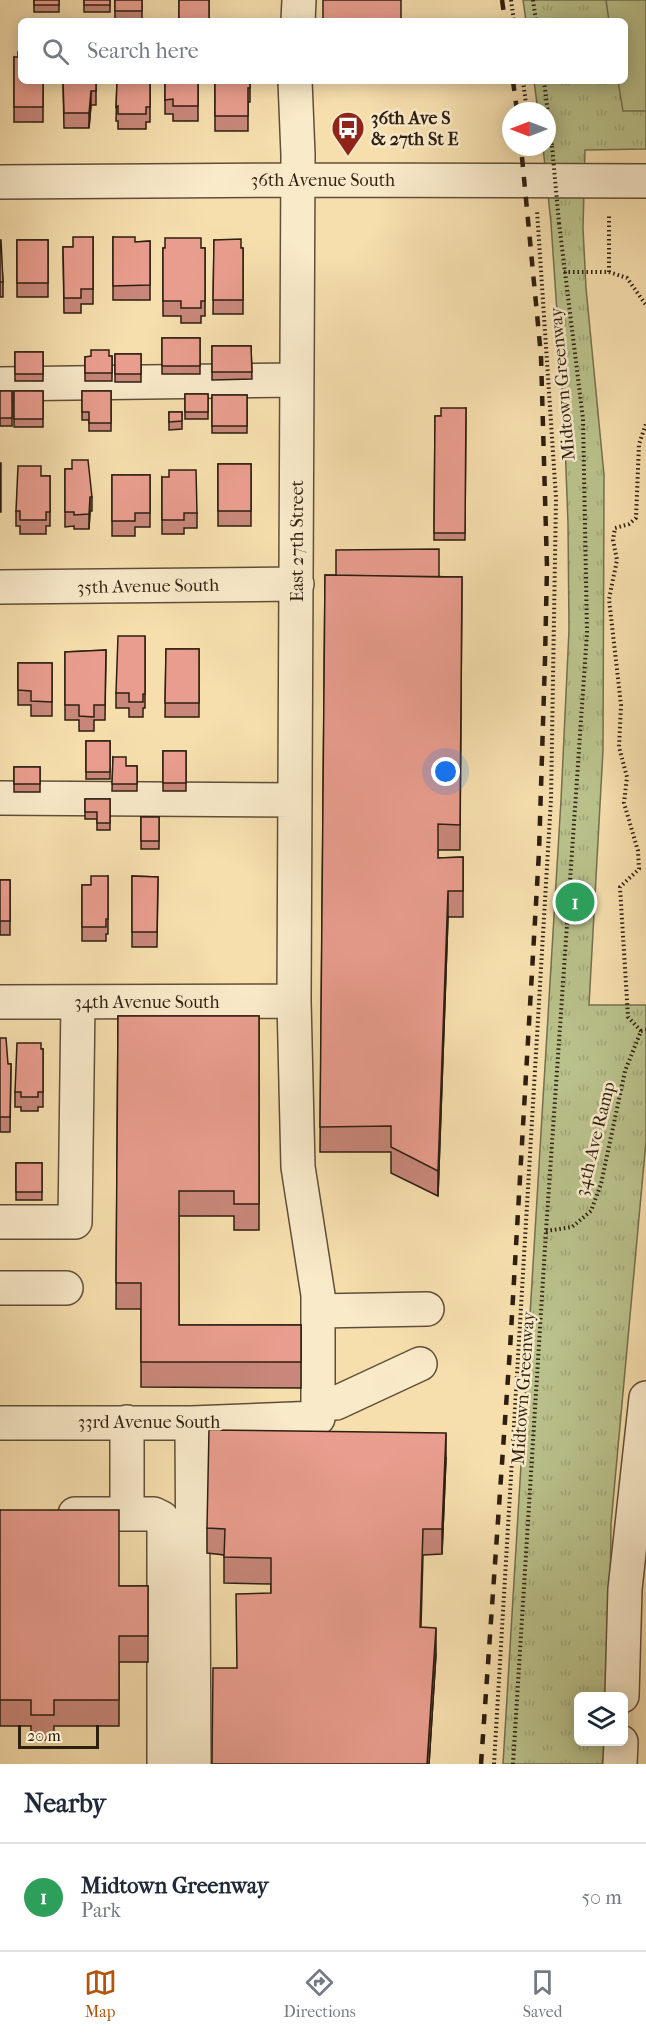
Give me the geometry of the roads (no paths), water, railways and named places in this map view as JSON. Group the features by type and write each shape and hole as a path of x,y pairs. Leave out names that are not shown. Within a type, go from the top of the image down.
{"street":[{"path":"298,0 298,18"},
{"name":"East 27th Street","path":"295,84 297,584 294,1001 298,1167 318,1294 307,1411"},
{"name":"36th Avenue South","path":"0,182 297,180 646,182"},
{"path":"0,384 297,380"},
{"name":"35th Avenue South","path":"0,587 297,584"},
{"path":"0,798 295,800"},
{"name":"34th Avenue South","path":"0,1002 294,1001"},
{"path":"0,1222 75,1222 78,1002"},
{"path":"0,1288 66,1288"},
{"path":"318,1311 427,1309"},
{"name":"33rd Avenue South","path":"0,1423 192,1423 307,1411 336,1403 420,1364"},
{"path":"622,1692 624,1589 646,1398"},
{"path":"127,1422 127,1514"},
{"path":"192,1423 194,1764"},
{"path":"46,1514 154,1514 162,1518 164,1524 164,1764"},
{"path":"620,1764 621,1746"}],"railway":[{"path":"502,0 505,18"},
{"path":"513,84 516,102"},
{"path":"481,1764 510,1349 539,852 545,659 547,567 541,356 522,156"}],"place":[{"name":"36th Ave S & 27th St E","path":"348,157"},
{"name":"Midtown Greenway","path":"575,902"}]}
